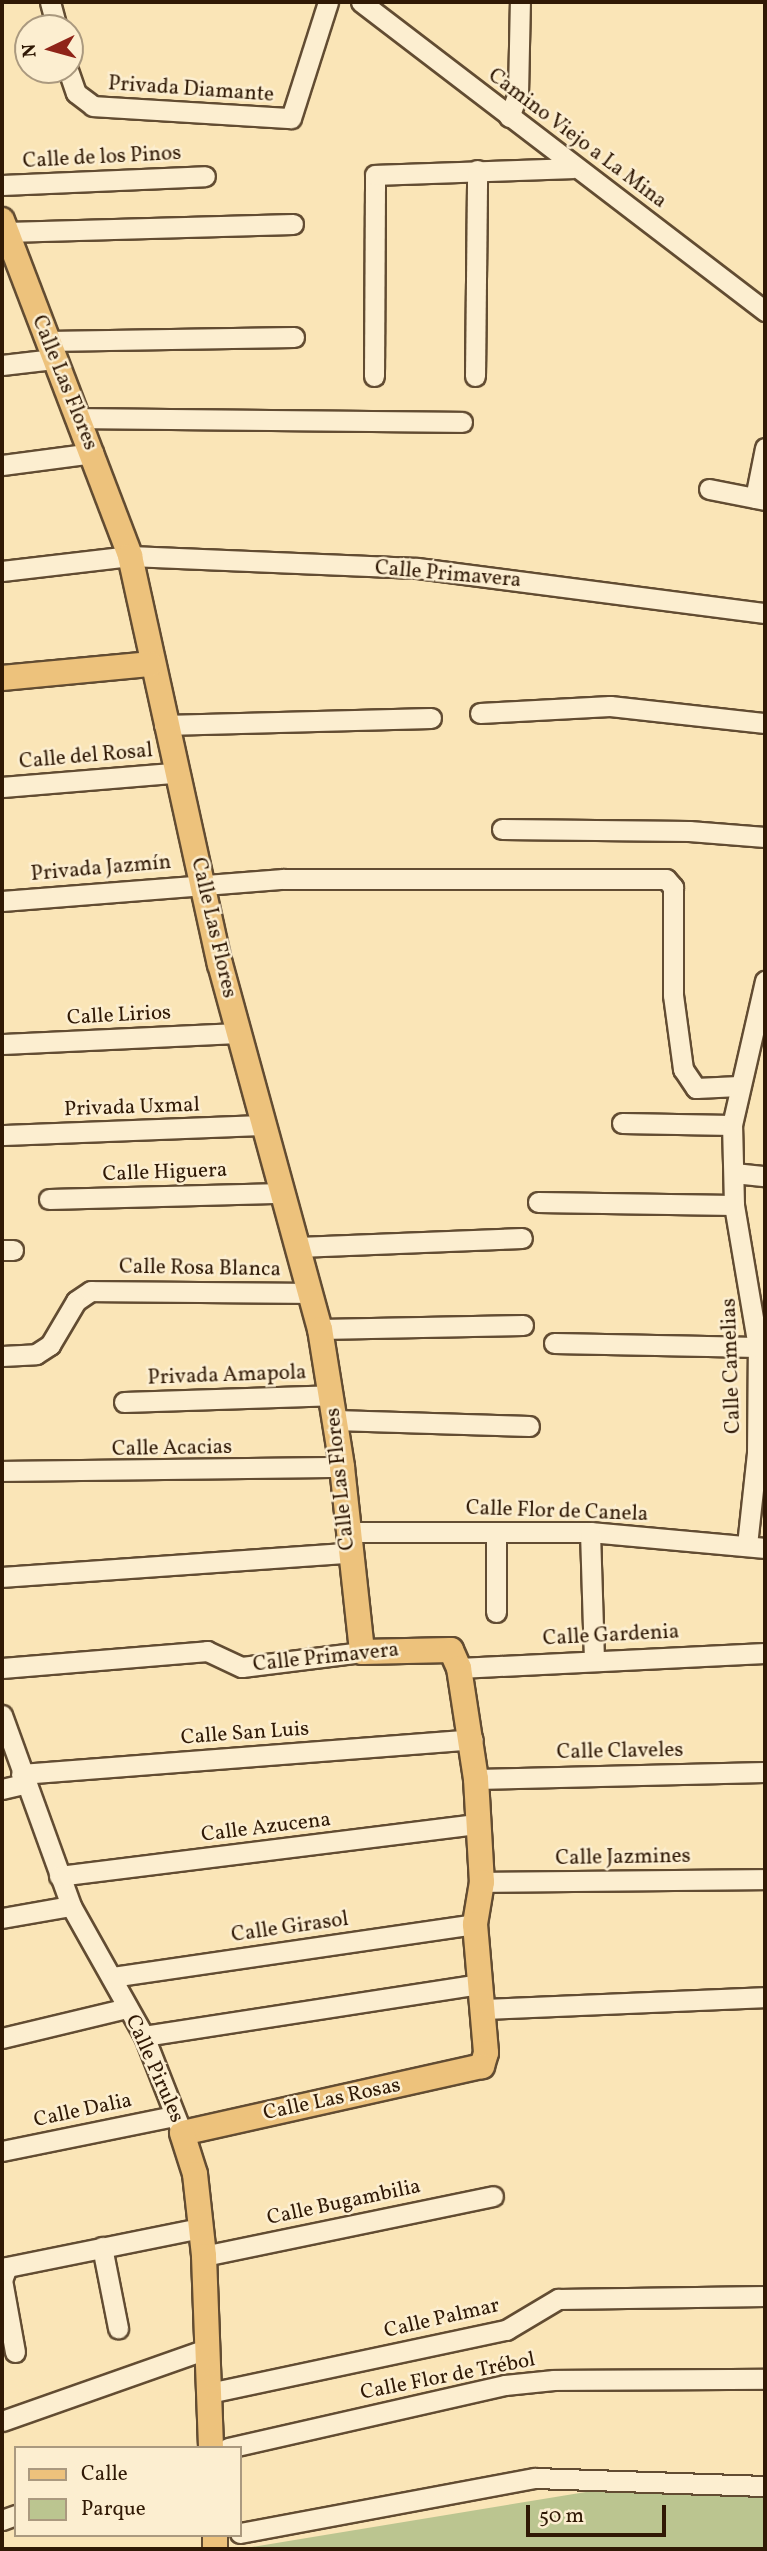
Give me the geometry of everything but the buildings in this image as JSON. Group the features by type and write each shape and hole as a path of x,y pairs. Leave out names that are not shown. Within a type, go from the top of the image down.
{"main road":[{"name":"Calle Las Flores","path":"4,226 50,350 93,453 130,556 174,773 204,883 239,1033 320,1329 342,1467 348,1543 362,1653"},
{"path":"2,678 150,664"},
{"name":"Calle Primavera","path":"362,1653 453,1658"},
{"path":"453,1658 472,1739 480,1824 482,1882 475,1924 482,2009"},
{"name":"Calle Las Rosas","path":"178,2124 482,2066 486,2053 482,2009"},
{"name":"Calle Pirules","path":"178,2124 195,2174 204,2256 211,2446"}],"street":[{"name":"Privada Diamante","path":"73,84 76,93 93,106 291,118 328,2"},
{"name":"Camino Viejo a La Mina","path":"361,2 573,168 763,304"},
{"path":"509,117 518,94 521,3"},
{"path":"374,376 372,180 386,172 573,168"},
{"path":"475,376 477,170"},
{"name":"Calle de los Pinos","path":"2,185 205,176"},
{"path":"4,226 293,224"},
{"path":"2,365 50,350 294,337"},
{"path":"79,418 462,422"},
{"path":"709,489 760,499 765,448"},
{"path":"2,465 93,453"},
{"name":"Calle Primavera","path":"2,570 130,556 417,568 765,613"},
{"path":"480,713 610,706 765,723"},
{"path":"164,725 431,719"},
{"name":"Calle del Rosal","path":"2,787 174,773"},
{"path":"502,829 689,831 765,837"},
{"name":"Privada Jazmín","path":"2,901 204,883 666,879 673,887 673,995 683,1069 696,1088 739,1086"},
{"name":"Calle Camelias","path":"756,1546 761,1453 758,1277 734,1205 732,1125 765,981"},
{"name":"Calle Lirios","path":"2,1044 239,1033"},
{"path":"622,1123 732,1125"},
{"name":"Privada Uxmal","path":"2,1135 265,1125"},
{"path":"734,1173 765,1176"},
{"name":"Calle Higuera","path":"49,1199 283,1193"},
{"path":"538,1202 734,1205"},
{"path":"298,1247 522,1238"},
{"name":"Calle Rosa Blanca","path":"2,1356 36,1354 50,1345 76,1301 91,1291 308,1293"},
{"path":"320,1329 523,1325"},
{"path":"554,1343 758,1347"},
{"name":"Privada Amapola","path":"124,1402 331,1395"},
{"path":"335,1420 530,1426"},
{"name":"Calle Acacias","path":"2,1471 342,1467"},
{"path":"496,1531 496,1612"},
{"name":"Calle Flor de Canela","path":"2,1577 496,1531 590,1532 756,1546"},
{"path":"590,1532 594,1658"},
{"name":"Calle Primavera","path":"2,1668 207,1651 242,1667 362,1653"},
{"name":"Calle Gardenia","path":"453,1658 594,1658 765,1653"},
{"name":"Calle Pirules","path":"2,1715 22,1779 71,1906 144,2035 178,2124"},
{"name":"Calle San Luis","path":"22,1779 472,1739"},
{"name":"Calle Claveles","path":"476,1779 765,1772"},
{"path":"2,1789 22,1779"},
{"name":"Calle Azucena","path":"59,1876 480,1824"},
{"name":"Calle Jazmines","path":"482,1882 765,1879"},
{"path":"2,1918 71,1906"},
{"name":"Calle Girasol","path":"112,1977 475,1924"},
{"path":"144,2035 479,1984"},
{"path":"482,2009 765,1997"},
{"path":"2,2038 127,2008"},
{"name":"Calle Dalia","path":"2,2151 178,2124"},
{"name":"Calle Bugambilia","path":"204,2256 493,2196"},
{"path":"15,2352 4,2270 200,2228"},
{"path":"102,2247 118,2328"},
{"name":"Calle Palmar","path":"209,2393 506,2330 558,2299 765,2296"},
{"path":"2,2421 207,2349"},
{"name":"Calle Flor de Trébol","path":"237,2446 505,2385 554,2380 765,2379"},
{"path":"242,2533 535,2478 765,2486"}],"green space":[{"path":"592,2491 765,2496 765,2549 240,2549"}]}
